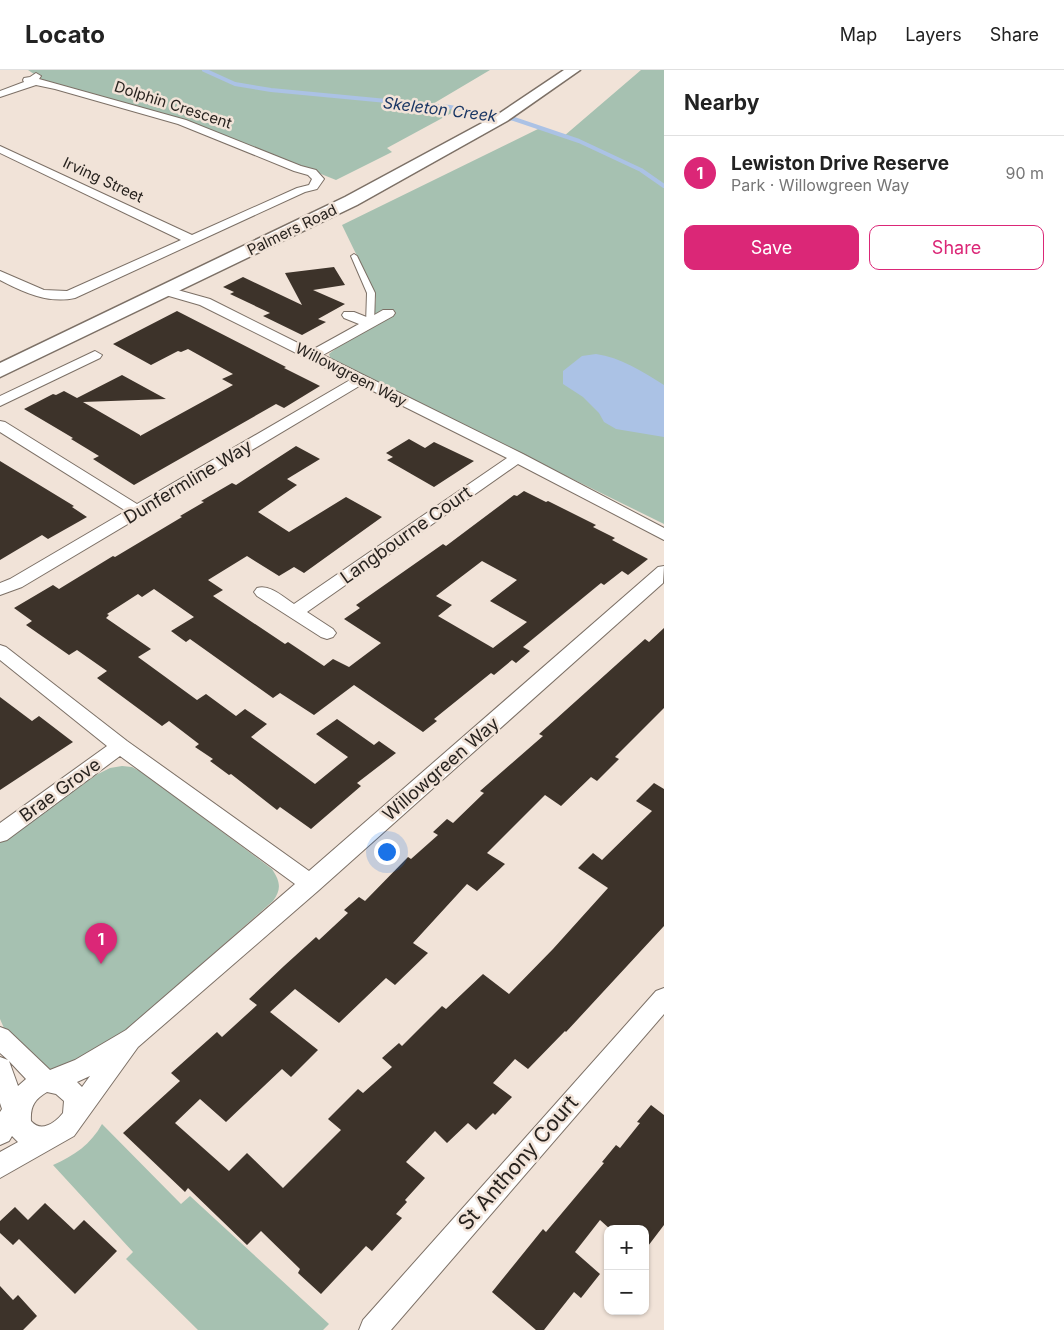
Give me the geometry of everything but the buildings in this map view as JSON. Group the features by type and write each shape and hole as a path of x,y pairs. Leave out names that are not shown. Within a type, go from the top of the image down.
{"main road":[{"name":"Palmers Road","path":"0,372 351,201 474,134 573,70"},
{"name":"Palmers Road","path":"80,313 345,188 437,137"}],"street":[{"path":"4,92 26,86 27,75"},
{"name":"Dolphin Crescent","path":"0,275 35,298 57,301 70,300 86,294 106,280 192,240 301,190 313,187 318,179 312,172 182,122 27,75"},
{"name":"Irving Street","path":"0,150 192,240"},
{"name":"Willowgreen Way","path":"184,282 205,302"},
{"name":"Willowgreen Way","path":"167,291 205,302 518,457 632,516 664,535"},
{"path":"312,356 388,313"},
{"path":"349,314 370,324"},
{"path":"0,402 95,355"},
{"path":"74,365 89,374"},
{"name":"Dunfermline Way","path":"0,596 8,586 138,512 360,380"},
{"path":"0,425 138,512"},
{"name":"Langbourne Court","path":"295,612 518,457"},
{"name":"Willowgreen Way","path":"632,516 664,528"},
{"name":"Willowgreen Way","path":"49,1081 83,1068 134,1037 662,575"},
{"path":"263,592 327,634"},
{"path":"0,651 120,746 310,884"},
{"name":"Brae Grove","path":"0,834 120,746"},
{"name":"St Anthony Court","path":"373,1330 664,998"},
{"path":"0,1037 49,1081"},
{"name":"Willowgreen Way","path":"75,1115 134,1037"},
{"path":"0,1068 9,1118 23,1133 35,1138 52,1136"},
{"path":"0,1166 68,1126 75,1115 76,1103 72,1093 61,1083 49,1081 35,1084 23,1092 9,1118"}],"lane":[{"path":"354,256 371,293 370,324"}],"green space":[{"path":"28,70 490,70 431,105 459,109 387,148 392,152 336,180 193,123 43,80"},
{"path":"641,70 664,70 664,524 331,360 329,354 377,315 374,313 376,299 373,289 342,225 540,128 564,136"},
{"path":"132,767 143,773 272,869 277,877 279,889 273,901 121,1035 68,1067 51,1069 42,1066 7,1035 0,1019 0,843 96,775 110,768"},
{"path":"102,1124 181,1204 190,1196 329,1324 323,1330 198,1330 126,1259 133,1252 53,1165 81,1149 93,1138"}],"water":[{"path":"596,354 623,362 664,385 664,437 616,429 604,422 599,413 583,397 563,384 563,371 582,356"}],"waterway":[{"name":"Skeleton Creek","path":"204,70 235,84 271,90 450,107 514,119 579,141 641,170 664,186"}],"place":[{"name":"Lewiston Drive Reserve","path":"101,964"}]}
